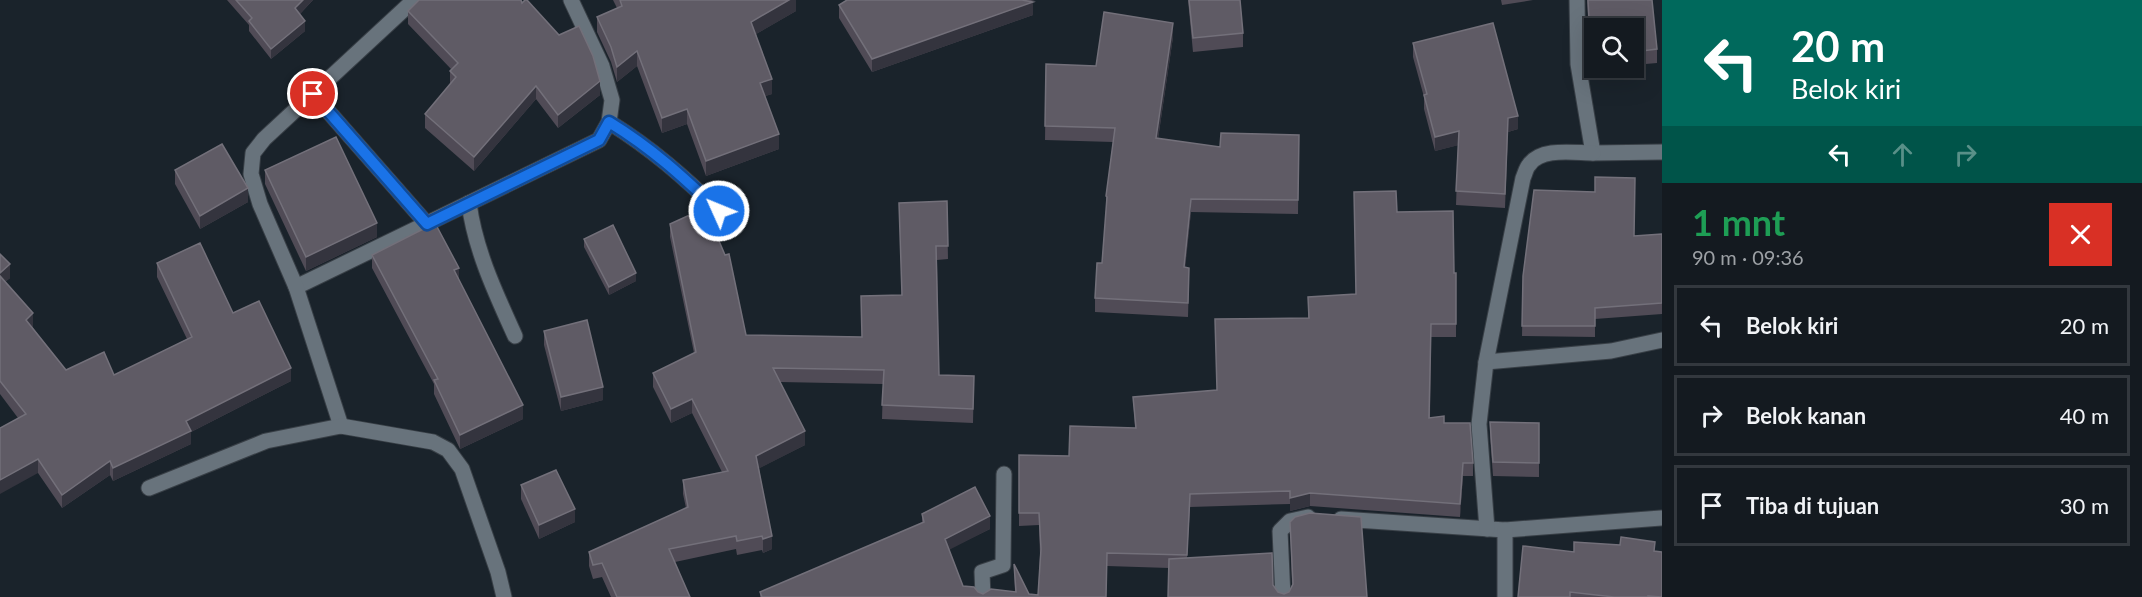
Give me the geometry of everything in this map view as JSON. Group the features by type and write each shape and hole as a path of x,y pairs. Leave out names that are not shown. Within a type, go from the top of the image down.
{"street":[{"path":"341,426 296,287 260,204 251,174 253,153 264,140 414,0"},
{"path":"296,287 599,140 609,122 612,100 602,66 571,0"},
{"path":"1576,0 1578,64 1593,153"},
{"path":"313,94 427,224"},
{"path":"609,122 640,141 673,167 719,211"},
{"path":"1487,529 1479,424 1486,362 1523,178 1529,164 1538,156 1552,153 1662,152"},
{"path":"469,203 488,272 515,336"},
{"path":"1486,362 1611,351 1662,340"},
{"path":"149,488 266,441 341,426 433,442 448,450 462,470 498,572 504,597"},
{"path":"983,597 982,572 1004,565 1004,474"},
{"path":"1283,597 1280,531 1290,521 1309,516 1505,530 1661,518"},
{"path":"1505,530 1505,597"}],"building":[{"path":"236,0 303,0 295,8 305,21 271,49 249,21 252,18"},
{"path":"419,0 521,0 522,3 527,0 559,35 579,26 593,56 600,81 558,115 536,86 474,157 425,114 456,77 450,71 458,63 408,11"},
{"path":"620,0 789,0 751,22 772,79 760,83 779,134 706,161 687,109 662,118 637,51 617,67 611,47 597,17 622,6"},
{"path":"847,0 1022,0 1033,2 872,59 839,5"},
{"path":"1189,0 1240,0 1243,33 1193,38"},
{"path":"1588,0 1652,0 1657,49 1644,51 1644,18 1589,18"},
{"path":"1104,12 1173,23 1156,138 1220,147 1221,133 1299,135 1298,200 1191,199 1184,267 1189,268 1188,303 1095,298 1097,263 1102,263 1106,196 1115,128 1045,126 1046,64 1096,66"},
{"path":"1493,23 1518,116 1508,118 1505,194 1456,191 1459,131 1435,137 1424,95 1427,94 1413,43"},
{"path":"336,137 377,223 306,257 265,170"},
{"path":"222,144 248,188 200,216 175,170"},
{"path":"1595,177 1635,178 1634,236 1662,234 1662,303 1595,308 1595,326 1522,326 1523,276 1534,190 1595,192"},
{"path":"1396,191 1397,212 1453,211 1456,324 1431,324 1429,418 1444,416 1444,423 1470,423 1473,463 1463,463 1460,504 1310,493 1290,498 1290,491 1190,494 1187,555 1107,553 1106,597 762,597 760,592 924,522 922,514 975,487 990,516 945,539 963,586 974,587 983,594 991,589 1016,592 1014,564 1029,594 1038,595 1041,549 1039,513 1019,513 1019,455 1069,456 1070,426 1136,428 1133,397 1217,390 1215,319 1309,318 1308,297 1356,294 1354,192"},
{"path":"947,201 948,246 936,246 939,375 974,376 973,409 882,405 884,370 773,368 805,431 756,456 772,536 737,541 736,536 669,549 690,597 617,597 602,563 593,565 589,552 688,507 683,480 728,471 692,399 671,409 653,373 696,352 670,224 705,208 725,255 729,254 746,335 862,337 861,296 902,295 899,203"},
{"path":"435,223 459,268 454,270 523,405 460,435 434,380 438,379 372,255"},
{"path":"613,225 636,273 609,287 584,239"},
{"path":"200,243 233,313 259,301 291,368 186,421 191,431 113,468 110,461 62,495 38,459 0,480 0,428 26,414 0,381 0,276 33,313 26,320 66,370 104,352 114,375 192,337 157,263"},
{"path":"0,254 10,264 0,273"},
{"path":"587,320 603,387 561,397 544,331"},
{"path":"1490,422 1539,423 1539,463 1493,462"},
{"path":"556,470 575,509 539,525 521,485"},
{"path":"1310,513 1361,517 1367,597 1168,597 1169,559 1272,553 1273,585 1278,592 1284,594 1289,592 1293,584 1290,522 1295,517"},
{"path":"1621,537 1655,542 1654,551 1662,552 1662,597 1614,597 1570,592 1570,597 1518,597 1523,546 1574,552 1574,542 1620,545"}],"route":[{"path":"313,94 427,224 599,140 609,122 640,141 673,167 719,211"}]}
